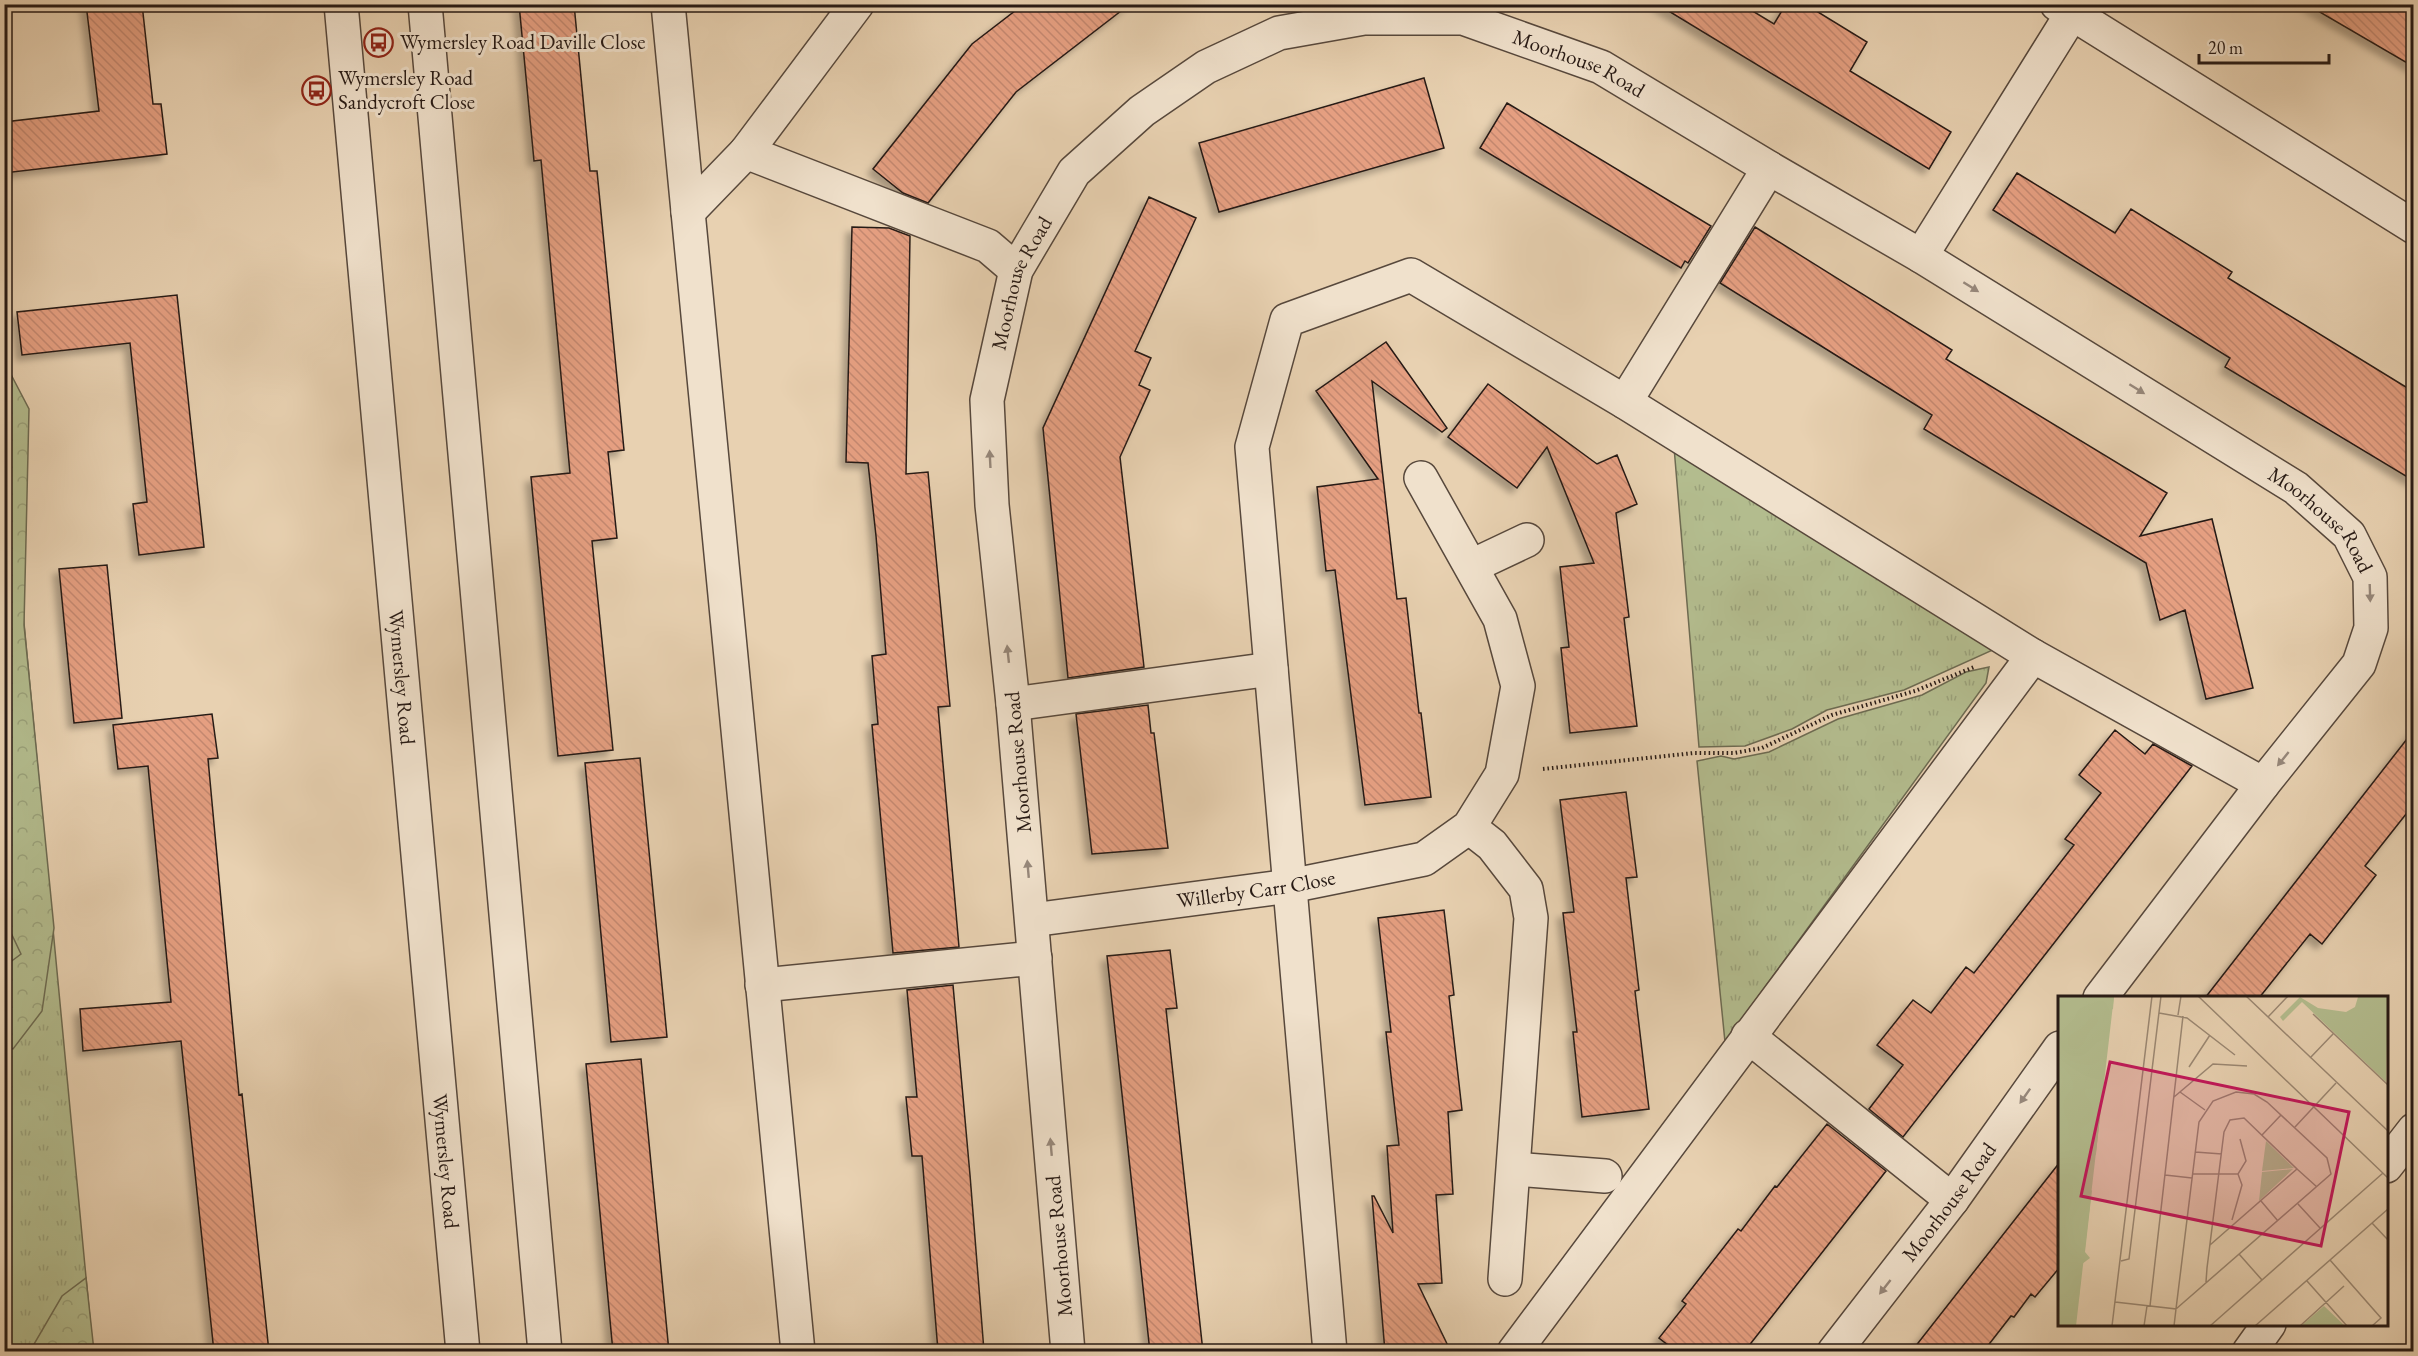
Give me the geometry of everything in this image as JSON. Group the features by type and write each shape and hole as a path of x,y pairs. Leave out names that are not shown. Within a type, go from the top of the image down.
{"street":[{"name":"Wymersley Road","path":"341,4 463,1352"},
{"path":"425,4 545,1352"},
{"path":"668,4 798,1352"},
{"path":"688,212 746,152 857,4"},
{"path":"1922,256 2069,8 2414,226"},
{"name":"Moorhouse Road","path":"1068,1352 1013,704 992,505 987,400 1016,270 1074,172 1142,111 1206,67 1279,33 1364,18 1463,18 1601,67 1922,256 2296,488 2349,535 2370,578 2371,628 2359,664 2263,784 2109,994"},
{"path":"746,152 988,246 1016,270"},
{"path":"1625,402 1769,168"},
{"path":"1330,1352 1252,447 1287,320 1411,275 1625,402 2033,656 2263,784"},
{"name":"Willerby Carr Close","path":"1032,920 1290,886 1424,859 1469,828 1502,774 1518,686 1500,619 1421,478"},
{"path":"1472,566 1527,540"},
{"path":"1514,1352 2033,656"},
{"path":"1013,704 1271,669"},
{"path":"1469,828 1492,845 1526,889 1531,918 1505,1279"},
{"path":"762,985 1035,958"},
{"path":"1748,1036 1952,1200"},
{"name":"Moorhouse Road","path":"1834,1352 1952,1200 2058,1051"},
{"path":"2388,1163 2414,1130"},
{"path":"1514,1169 1605,1176"},
{"path":"2249,1352 2268,1326"}],"path":[{"path":"1502,774 1694,753 1734,753 1762,748 1832,715 1915,691 1989,661 2033,656"}],"green space":[{"path":"5,363 29,409 24,625 54,928 42,1011 13,1049 5,1047 5,966 21,954 4,918"},
{"path":"4,412 93,1351 5,1351"},
{"path":"1674,447 1995,649 1904,690 1827,710 1792,729 1745,746 1699,747"},
{"path":"1989,667 1986,683 1725,1042 1697,761 1721,756 1734,759 1769,752 1838,719 1922,695 1966,672"},
{"path":"86,1278 94,1351 30,1351 62,1296"}],"building":[{"path":"86,4 142,4 153,104 161,104 167,154 4,173 4,122 99,111"},
{"path":"519,4 574,4 590,171 597,171 624,450 608,452 617,538 592,541 613,750 558,756 531,477 570,473 541,160 534,161"},
{"path":"1024,4 1130,4 1016,92 928,203 903,193 873,169 972,44"},
{"path":"1657,4 1741,4 1774,24 1786,4 1805,4 1867,42 1850,71 1951,132 1929,169"},
{"path":"2306,4 2414,4 2414,67"},
{"path":"1424,78 1444,148 1219,212 1199,143"},
{"path":"1507,103 1711,226 1688,263 1685,261 1681,268 1480,148"},
{"path":"2017,173 2115,233 2131,209 2232,272 2228,278 2414,392 2414,481 2225,367 2230,358 1993,210"},
{"path":"1149,197 1196,218 1135,351 1151,358 1139,385 1150,390 1120,457 1144,667 1068,678 1043,428"},
{"path":"852,227 889,228 910,236 906,474 928,472 950,706 938,707 959,947 893,953 872,725 878,724 872,656 886,654 876,536 868,463 846,462"},
{"path":"1755,227 1952,350 1946,359 2167,493 2140,536 2212,519 2253,688 2206,699 2185,610 2160,620 2146,563 1924,429 1932,415 1720,283"},
{"path":"177,295 204,547 139,555 133,504 147,502 130,343 22,355 17,312"},
{"path":"1386,342 1447,428 1442,432 1372,381 1397,599 1406,598 1431,797 1365,805 1335,570 1326,571 1317,487 1378,479 1316,391"},
{"path":"1488,384 1597,464 1617,455 1637,504 1616,513 1629,617 1624,618 1637,726 1570,733 1561,648 1569,647 1560,567 1594,563 1547,447 1517,488 1448,437"},
{"path":"107,565 122,718 74,723 59,569"},
{"path":"1148,705 1151,733 1154,733 1168,848 1092,854 1076,714"},
{"path":"212,714 218,758 208,759 239,1095 242,1094 269,1352 214,1352 181,1041 83,1051 80,1009 171,1002 148,766 118,769 113,725"},
{"path":"2115,730 2145,754 2153,744 2192,766 1903,1137 1869,1109 1903,1065 1877,1045 1913,1000 1931,1013 1966,967 1974,973 2074,845 2065,839 2101,793 2079,775"},
{"path":"2414,730 2414,804 2365,866 2376,875 2322,944 2310,934 2261,996 2207,996"},
{"path":"640,758 667,1037 611,1042 585,763"},
{"path":"1626,792 1637,877 1626,878 1639,990 1635,991 1649,1109 1582,1117 1573,1032 1577,1032 1563,913 1574,912 1560,800"},
{"path":"1444,910 1454,995 1449,996 1462,1110 1448,1112 1453,1194 1436,1195 1442,1283 1418,1284 1451,1352 1385,1352 1372,1196 1393,1233 1387,1146 1399,1145 1386,1032 1391,1032 1378,918"},
{"path":"1170,950 1177,1008 1166,1009 1203,1352 1150,1352 1107,956"},
{"path":"953,985 984,1351 938,1351 922,1156 912,1156 906,1097 917,1097 907,990"},
{"path":"641,1059 669,1352 613,1352 586,1064"},
{"path":"1827,1124 1886,1171 1744,1352 1677,1352 1659,1338 1686,1304 1682,1301 1738,1229 1741,1231"},
{"path":"2058,1165 2058,1269 2035,1297 2031,1294 2014,1317 2011,1316 1983,1352 1911,1352"}],"place":[{"name":"Wymersley Road Daville Close","path":"379,42"},
{"name":"Wymersley Road Sandycroft Close","path":"317,90"}]}
